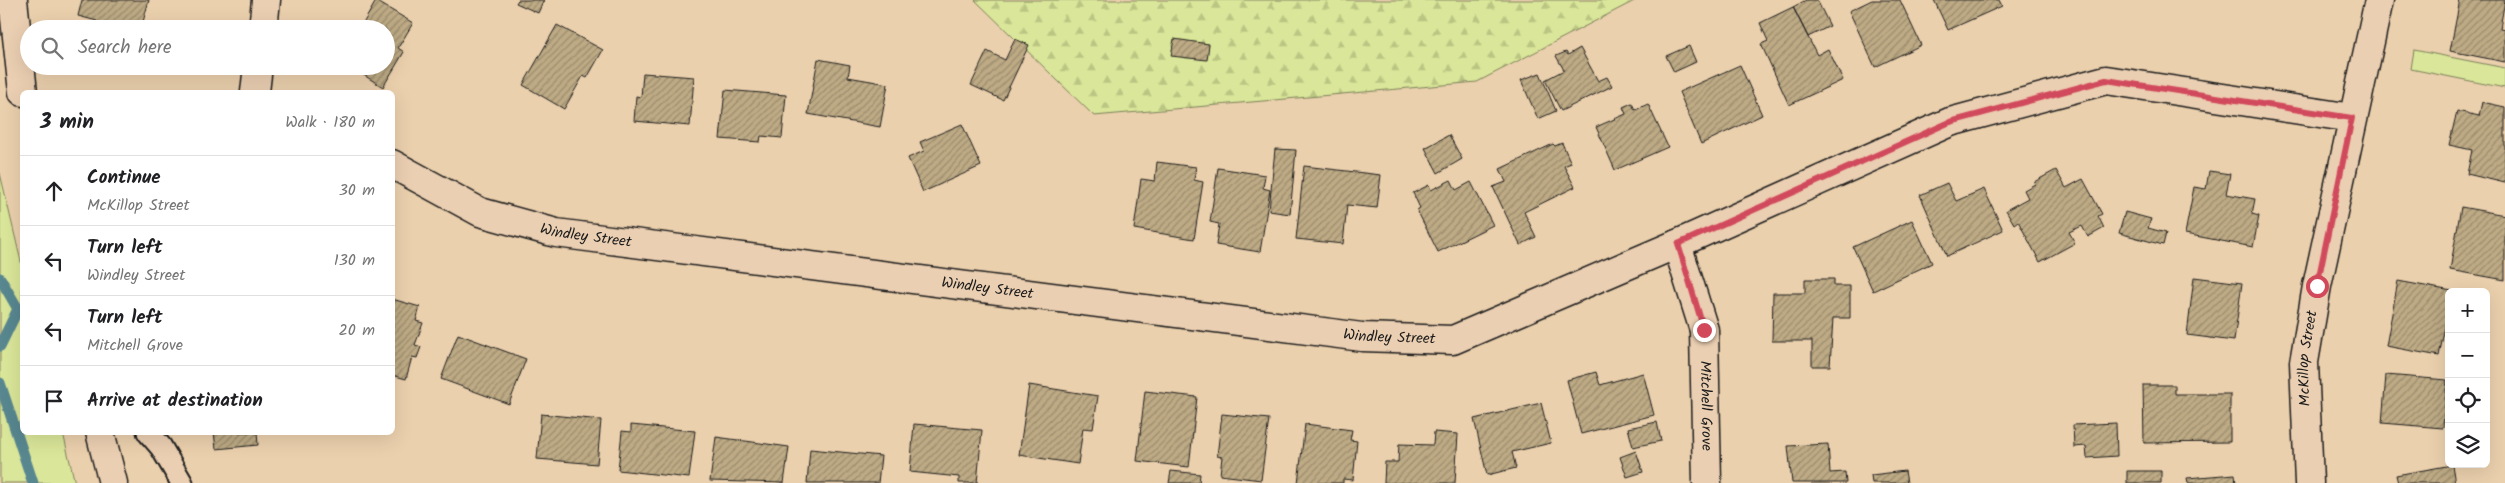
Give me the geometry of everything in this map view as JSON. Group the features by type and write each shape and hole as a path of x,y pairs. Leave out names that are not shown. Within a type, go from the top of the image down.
{"street":[{"path":"13,0 20,64"},
{"path":"264,20 266,0"},
{"name":"McKillop Street","path":"2310,483 2304,362 2317,286 2379,0"},
{"path":"21,75 23,90"},
{"path":"255,90 257,75"},
{"name":"Windley Street","path":"395,166 480,212 556,233 1362,337 1453,340 1678,244 1950,122 2106,80 2352,118"},
{"name":"Mitchell Grove","path":"1678,244 1704,330 1708,483"},
{"path":"101,435 113,483"}],"lane":[{"path":"150,435 182,483"}],"green space":[{"path":"975,0 1636,0 1477,82 1094,116"},
{"path":"2414,50 2505,68 2505,88 2411,69"},
{"path":"0,173 20,258 20,435 63,435 75,483 0,483"}],"building":[{"path":"82,0 149,0 143,20 93,20 78,16"},
{"path":"518,0 544,0 538,13 516,3"},
{"path":"1806,0 1817,0 1830,26 1808,37 1793,7"},
{"path":"1872,0 1900,0 1921,45 1875,67 1849,11"},
{"path":"1934,0 1999,0 2002,6 1948,30"},
{"path":"2460,0 2505,0 2500,28 2505,29 2505,62 2450,51"},
{"path":"376,1 413,23 398,48 404,52 395,67 395,20 365,20"},
{"path":"1793,7 1817,55 1828,49 1843,80 1789,105 1761,44 1768,41 1760,23"},
{"path":"557,25 603,50 587,78 583,76 564,109 523,85"},
{"path":"1015,39 1029,45 1003,100 971,85 987,51 1005,60"},
{"path":"1174,39 1209,44 1207,60 1171,56"},
{"path":"1689,46 1696,62 1674,72 1666,56"},
{"path":"1580,48 1598,81 1607,77 1612,86 1561,111 1545,80 1564,70 1556,56 1566,52 1568,55"},
{"path":"818,59 850,65 848,77 888,84 880,127 808,114"},
{"path":"1740,65 1762,115 1701,144 1679,92"},
{"path":"643,73 694,77 690,126 634,121 636,96 641,97"},
{"path":"1540,73 1556,111 1538,119 1521,80"},
{"path":"364,75 390,75 383,87"},
{"path":"725,90 786,95 782,138 761,136 760,142 720,139"},
{"path":"2482,102 2505,107 2505,183 2467,174 2472,150 2449,145 2457,111 2479,116"},
{"path":"1632,103 1635,110 1648,104 1668,147 1615,170 1596,127 1626,114 1623,107"},
{"path":"962,124 981,166 923,192 908,158 924,151 920,142"},
{"path":"1449,135 1462,159 1438,173 1425,148"},
{"path":"1562,143 1571,163 1564,166 1575,187 1524,212 1536,237 1520,245 1493,187 1506,182 1500,169 1553,144 1555,146"},
{"path":"1275,149 1296,150 1290,214 1269,211"},
{"path":"1157,162 1196,167 1194,180 1203,182 1194,239 1134,229 1141,179 1155,181"},
{"path":"1304,166 1381,175 1377,208 1347,205 1343,244 1296,239"},
{"path":"1218,168 1265,175 1263,188 1270,190 1260,252 1216,245 1219,224 1210,222"},
{"path":"2056,170 2066,188 2083,179 2102,214 2098,216 2104,228 2088,237 2082,226 2069,232 2075,243 2040,262 2018,221 2014,224 2006,210 2028,198 2024,190 2035,184 2034,182"},
{"path":"2209,171 2230,174 2226,194 2255,199 2252,214 2259,216 2253,247 2185,234 2194,187 2206,189"},
{"path":"1451,180 1456,190 1471,182 1493,225 1438,252 1417,210 1420,208 1413,193 1429,185 1431,190"},
{"path":"1947,183 1956,201 1984,189 2003,230 1947,256 1920,195"},
{"path":"2461,207 2505,215 2505,280 2450,270"},
{"path":"2125,212 2151,219 2148,228 2166,233 2163,245 2119,233"},
{"path":"1912,220 1932,263 1873,291 1853,247"},
{"path":"2194,277 2242,283 2234,341 2187,335"},
{"path":"1805,279 1834,279 1834,286 1850,286 1850,318 1833,318 1830,366 1812,366 1812,341 1772,341 1773,293 1805,293"},
{"path":"2398,281 2445,290 2445,327 2439,356 2386,346"},
{"path":"395,300 420,307 416,321 423,323 415,345 421,347 417,358 412,357 406,379 395,376"},
{"path":"458,334 526,359 509,404 441,379"},
{"path":"1596,372 1600,385 1643,373 1654,415 1581,434 1567,380"},
{"path":"2386,375 2445,380 2443,428 2382,423"},
{"path":"1029,385 1098,396 1093,429 1083,428 1078,464 1019,455"},
{"path":"2143,385 2175,385 2175,394 2230,394 2230,442 2144,443"},
{"path":"1145,391 1197,397 1189,467 1137,461"},
{"path":"1541,403 1551,443 1512,452 1516,468 1487,475 1474,419"},
{"path":"541,414 601,420 597,464 537,459"},
{"path":"1222,414 1269,419 1261,480 1220,475 1222,457 1217,456"},
{"path":"1657,422 1661,441 1633,447 1628,428"},
{"path":"2116,423 2117,456 2087,458 2086,446 2074,447 2073,425"},
{"path":"914,424 982,430 977,483 959,483 959,477 910,472"},
{"path":"1305,424 1352,430 1350,440 1357,441 1353,480 1343,479 1343,483 1298,483"},
{"path":"631,425 695,431 689,478 618,470 622,431 631,432"},
{"path":"1434,432 1458,434 1455,483 1384,483 1385,462 1398,462 1399,444 1433,445"},
{"path":"214,435 257,435 258,445 216,449"},
{"path":"716,437 789,447 784,483 710,481"},
{"path":"1828,444 1830,473 1845,472 1846,483 1792,483 1788,446"},
{"path":"810,449 881,456 878,483 807,483"},
{"path":"1636,451 1643,472 1627,477 1620,457"},
{"path":"2445,466 2445,468 2452,468 2455,483 2398,483 2396,475"},
{"path":"1171,471 1200,474 1199,483 1169,483"},
{"path":"1905,471 1907,483 1872,483 1871,475"},
{"path":"2127,471 2161,471 2161,483 2127,483"},
{"path":"2235,474 2236,483 2188,483 2187,478"}],"waterway":[{"path":"0,278 18,309 0,346"},
{"path":"0,383 33,483"}],"route":[{"path":"1704,330 1678,244 1950,122 2106,80 2352,118 2317,286"}]}
